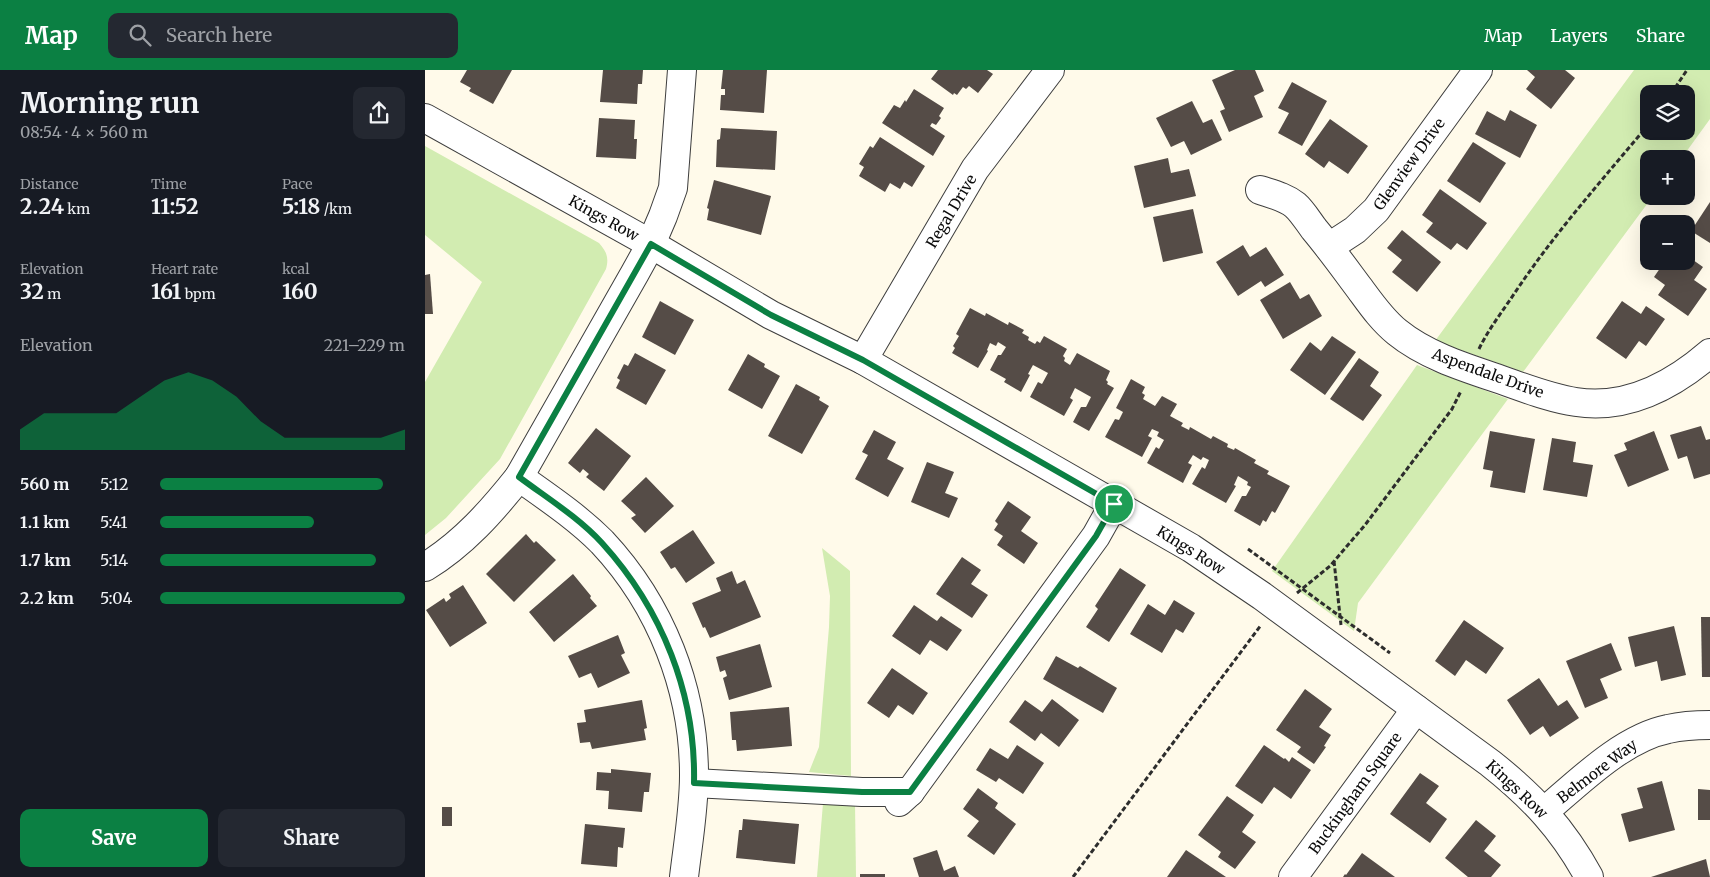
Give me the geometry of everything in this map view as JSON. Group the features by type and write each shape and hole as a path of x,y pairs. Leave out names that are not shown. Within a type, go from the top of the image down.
{"street":[{"path":"425,566 471,532 499,503 519,477 651,244 673,188 682,70"},
{"name":"Regal Drive","path":"863,360 975,169 1050,70"},
{"name":"Glenview Drive","path":"1329,247 1355,230 1376,210 1478,70"},
{"name":"Kings Row","path":"425,118 651,244 771,315 863,360 1191,548 1277,606 1490,762 1518,785 1545,811 1568,841 1589,877"},
{"name":"Aspendale Drive","path":"1261,190 1279,196 1295,205 1377,312 1397,332 1421,348 1470,369 1549,396 1577,403 1604,403 1635,398 1662,388 1689,371 1710,353"},
{"path":"519,477 573,516 601,542 629,574 651,608 669,646 684,689 692,732 694,783 684,877"},
{"path":"694,783 862,792 905,797 1096,536 1114,504"},
{"name":"Buckingham Square","path":"1293,877 1417,709"},
{"name":"Belmore Way","path":"1545,811 1621,749 1643,736 1668,728 1710,725"}],"path":[{"path":"1677,85 1687,70"},
{"path":"1073,877 1257,630 1277,606 1302,589 1334,561 1365,525 1452,409 1485,337 1528,273 1575,211 1640,135"},
{"path":"1248,549 1390,653"},
{"path":"1334,561 1344,655"}],"green space":[{"path":"1634,70 1710,70 1710,119 1695,140 1695,85 1640,85 1640,140 1695,140 1688,150 1640,150 1640,205 1646,205 1523,372 1435,341"},
{"path":"425,146 599,243 606,252 607,262 606,269 500,459 446,518 425,535 425,382 482,282 425,235"},
{"path":"1417,365 1508,399 1358,603 1354,631 1272,571"},
{"path":"822,548 850,571 851,776 809,772 819,747 829,627 830,596"},
{"path":"823,803 855,803 856,877 817,877"}],"building":[{"path":"467,70 512,70 493,104 469,91 471,88 460,82"},
{"path":"603,70 643,70 642,84 638,84 637,104 600,102"},
{"path":"723,70 767,70 764,113 720,110 721,95 725,95 725,89 721,89"},
{"path":"938,70 987,70 993,74 978,93 969,86 966,89 963,87 957,95 954,93 953,95 931,79"},
{"path":"1235,70 1255,70 1264,91 1254,96 1263,117 1229,132 1220,111 1225,109 1212,80"},
{"path":"1527,70 1565,70 1575,78 1551,109 1526,89 1535,77"},
{"path":"1292,82 1327,101 1302,146 1278,133 1289,113 1278,108"},
{"path":"914,89 944,108 939,116 941,118 936,125 932,123 930,126 945,136 933,156 882,123 894,105 900,108"},
{"path":"1192,101 1203,123 1212,119 1222,140 1191,155 1184,141 1171,147 1156,118"},
{"path":"1510,110 1537,125 1520,158 1475,134 1487,111 1505,121"},
{"path":"599,118 635,120 634,139 637,139 636,159 596,157"},
{"path":"1330,119 1368,146 1348,174 1329,161 1324,168 1305,154"},
{"path":"721,128 777,131 775,170 716,167 717,140 720,139"},
{"path":"880,137 925,166 912,187 904,182 900,189 890,183 885,192 859,176 864,167 859,164 870,146 873,148"},
{"path":"1473,142 1506,163 1480,203 1447,181"},
{"path":"1168,158 1171,173 1189,169 1196,196 1144,208 1134,166"},
{"path":"714,180 771,196 761,235 707,220 709,209 707,208"},
{"path":"1440,189 1487,223 1467,250 1457,243 1451,250 1426,232 1433,223 1422,215"},
{"path":"1710,202 1710,243 1695,234 1695,225"},
{"path":"1193,209 1203,253 1163,262 1153,217"},
{"path":"1402,230 1441,262 1417,292 1392,272 1402,260 1387,248"},
{"path":"1243,245 1250,257 1266,247 1284,275 1265,287 1261,281 1238,296 1216,262"},
{"path":"1695,261 1703,267 1694,280 1707,289 1688,316 1658,295 1665,285 1654,277 1659,270 1695,270"},
{"path":"430,274 433,314 425,314 425,275"},
{"path":"1290,282 1300,299 1309,294 1322,316 1283,339 1260,300"},
{"path":"660,301 694,320 675,355 642,337"},
{"path":"1622,301 1641,314 1646,306 1665,319 1646,346 1639,341 1626,359 1596,338"},
{"path":"970,308 985,316 986,313 1008,325 1009,322 1024,330 1022,333 1035,344 1037,341 1040,343 1044,336 1067,349 1063,356 1065,358 1064,361 1070,365 1077,353 1110,371 1106,380 1107,384 1114,388 1089,431 1073,422 1081,407 1086,407 1091,397 1075,388 1070,398 1073,400 1064,416 1030,397 1038,382 1042,384 1048,373 1033,365 1021,392 1004,382 1006,379 990,370 998,355 1001,355 1006,347 998,342 996,346 990,343 988,351 978,368 952,353 955,348 953,346 959,336 956,334"},
{"path":"1332,336 1356,352 1325,395 1290,370 1310,342 1321,351"},
{"path":"635,353 666,370 646,405 616,388 620,380 617,378 624,364 628,366"},
{"path":"748,354 765,364 764,367 780,376 762,409 728,390"},
{"path":"1359,358 1379,372 1370,386 1382,395 1363,421 1330,399"},
{"path":"1131,379 1145,387 1142,393 1145,395 1143,399 1155,406 1162,396 1177,404 1170,416 1183,423 1181,426 1189,430 1190,427 1211,439 1213,436 1228,444 1227,447 1234,450 1235,448 1256,460 1254,463 1269,471 1267,474 1290,486 1275,513 1272,511 1266,522 1263,520 1260,526 1234,511 1242,496 1246,496 1251,487 1247,485 1248,482 1238,476 1234,485 1236,486 1226,503 1192,484 1202,467 1205,469 1209,460 1203,457 1201,460 1193,455 1188,463 1192,465 1183,483 1147,463 1156,447 1159,449 1164,440 1157,436 1159,432 1152,429 1148,436 1152,438 1142,457 1105,437 1115,419 1119,420 1123,412 1116,408"},
{"path":"796,384 820,397 819,400 829,406 802,454 768,436"},
{"path":"1701,426 1706,440 1710,439 1710,474 1694,479 1687,456 1678,459 1670,435"},
{"path":"596,428 631,456 604,491 586,477 589,474 583,469 580,473 568,463"},
{"path":"874,430 896,442 887,459 904,468 888,497 855,479 868,455 862,452"},
{"path":"1490,431 1535,439 1525,493 1490,487 1493,471 1483,469"},
{"path":"1654,431 1669,470 1628,487 1614,455 1627,450 1624,443"},
{"path":"1552,438 1576,442 1573,462 1593,465 1587,497 1543,490"},
{"path":"927,462 954,472 945,493 958,498 949,518 911,502"},
{"path":"646,477 674,506 645,533 631,518 636,515 621,501"},
{"path":"1008,501 1031,517 1021,531 1038,543 1024,564 997,545 1003,536 994,530 998,524 995,521"},
{"path":"693,530 715,563 686,583 675,567 671,569 660,552"},
{"path":"526,534 534,543 536,541 556,560 514,602 486,574"},
{"path":"962,557 981,570 971,584 988,595 972,618 936,594"},
{"path":"1120,568 1146,585 1109,642 1086,627 1098,609 1095,606"},
{"path":"732,571 737,584 745,580 761,617 710,638 705,627 703,628 692,603 721,591 716,578"},
{"path":"573,574 597,606 554,642 529,612"},
{"path":"463,585 487,623 450,647 426,610 444,598 446,602 451,598 449,594"},
{"path":"1174,600 1195,613 1183,633 1176,629 1162,653 1130,634 1148,604 1165,615"},
{"path":"914,605 937,621 941,616 962,630 947,651 930,640 920,655 892,636"},
{"path":"1701,617 1710,617 1710,677 1702,677"},
{"path":"1464,620 1504,648 1486,674 1466,660 1455,676 1435,661"},
{"path":"1674,626 1686,675 1661,681 1657,661 1635,667 1628,637"},
{"path":"618,635 625,653 621,655 630,673 598,688 591,673 579,678 568,656"},
{"path":"1611,643 1622,670 1600,679 1608,698 1585,708 1566,661"},
{"path":"760,644 772,687 729,700 723,678 727,676 725,670 720,672 716,657"},
{"path":"1056,656 1078,668 1080,666 1117,688 1103,713 1043,679"},
{"path":"892,668 928,693 913,715 898,705 889,718 867,703"},
{"path":"1539,678 1558,706 1567,700 1579,718 1550,737 1543,726 1530,735 1507,700"},
{"path":"1305,689 1332,709 1319,727 1331,735 1324,746 1326,747 1314,764 1297,752 1301,747 1276,730"},
{"path":"1052,699 1079,720 1059,747 1041,733 1035,741 1009,722 1025,700 1042,712"},
{"path":"642,700 647,728 644,729 646,740 592,749 590,742 580,743 577,723 586,722 584,710"},
{"path":"789,707 792,746 737,751 736,740 732,740 730,712"},
{"path":"1017,745 1044,763 1023,794 999,778 996,782 976,770 990,748 1008,759"},
{"path":"1264,745 1289,762 1292,757 1311,770 1291,799 1274,787 1262,804 1235,786"},
{"path":"611,769 651,773 649,792 644,792 642,812 608,809 609,791 596,790 597,772 611,773"},
{"path":"1420,773 1439,786 1426,803 1447,819 1430,843 1390,814"},
{"path":"1662,781 1675,830 1629,842 1621,814 1643,808 1637,788"},
{"path":"978,788 998,803 995,808 1016,824 994,855 967,836 979,821 963,809"},
{"path":"1698,789 1710,790 1710,820 1698,820"},
{"path":"1227,796 1254,815 1242,832 1256,842 1235,869 1218,857 1221,852 1198,835"},
{"path":"442,807 452,807 452,826 442,826"},
{"path":"743,819 799,824 795,864 736,858 739,830 742,830"},
{"path":"1476,820 1496,836 1484,851 1501,865 1491,877 1468,877 1445,858"},
{"path":"585,824 625,828 623,848 618,847 617,867 581,864"},
{"path":"937,850 944,871 955,866 959,877 919,877 913,858"},
{"path":"1186,850 1226,877 1167,877"},
{"path":"1362,853 1395,877 1343,877"},
{"path":"1706,859 1710,877 1651,877"},
{"path":"860,874 885,874 885,877 860,877"}],"route":[{"path":"651,244 771,315 863,360 1114,504 1096,536 910,792 862,792 694,783 692,732 684,689 669,646 651,608 629,574 601,542 573,516 519,477 651,244"}]}
